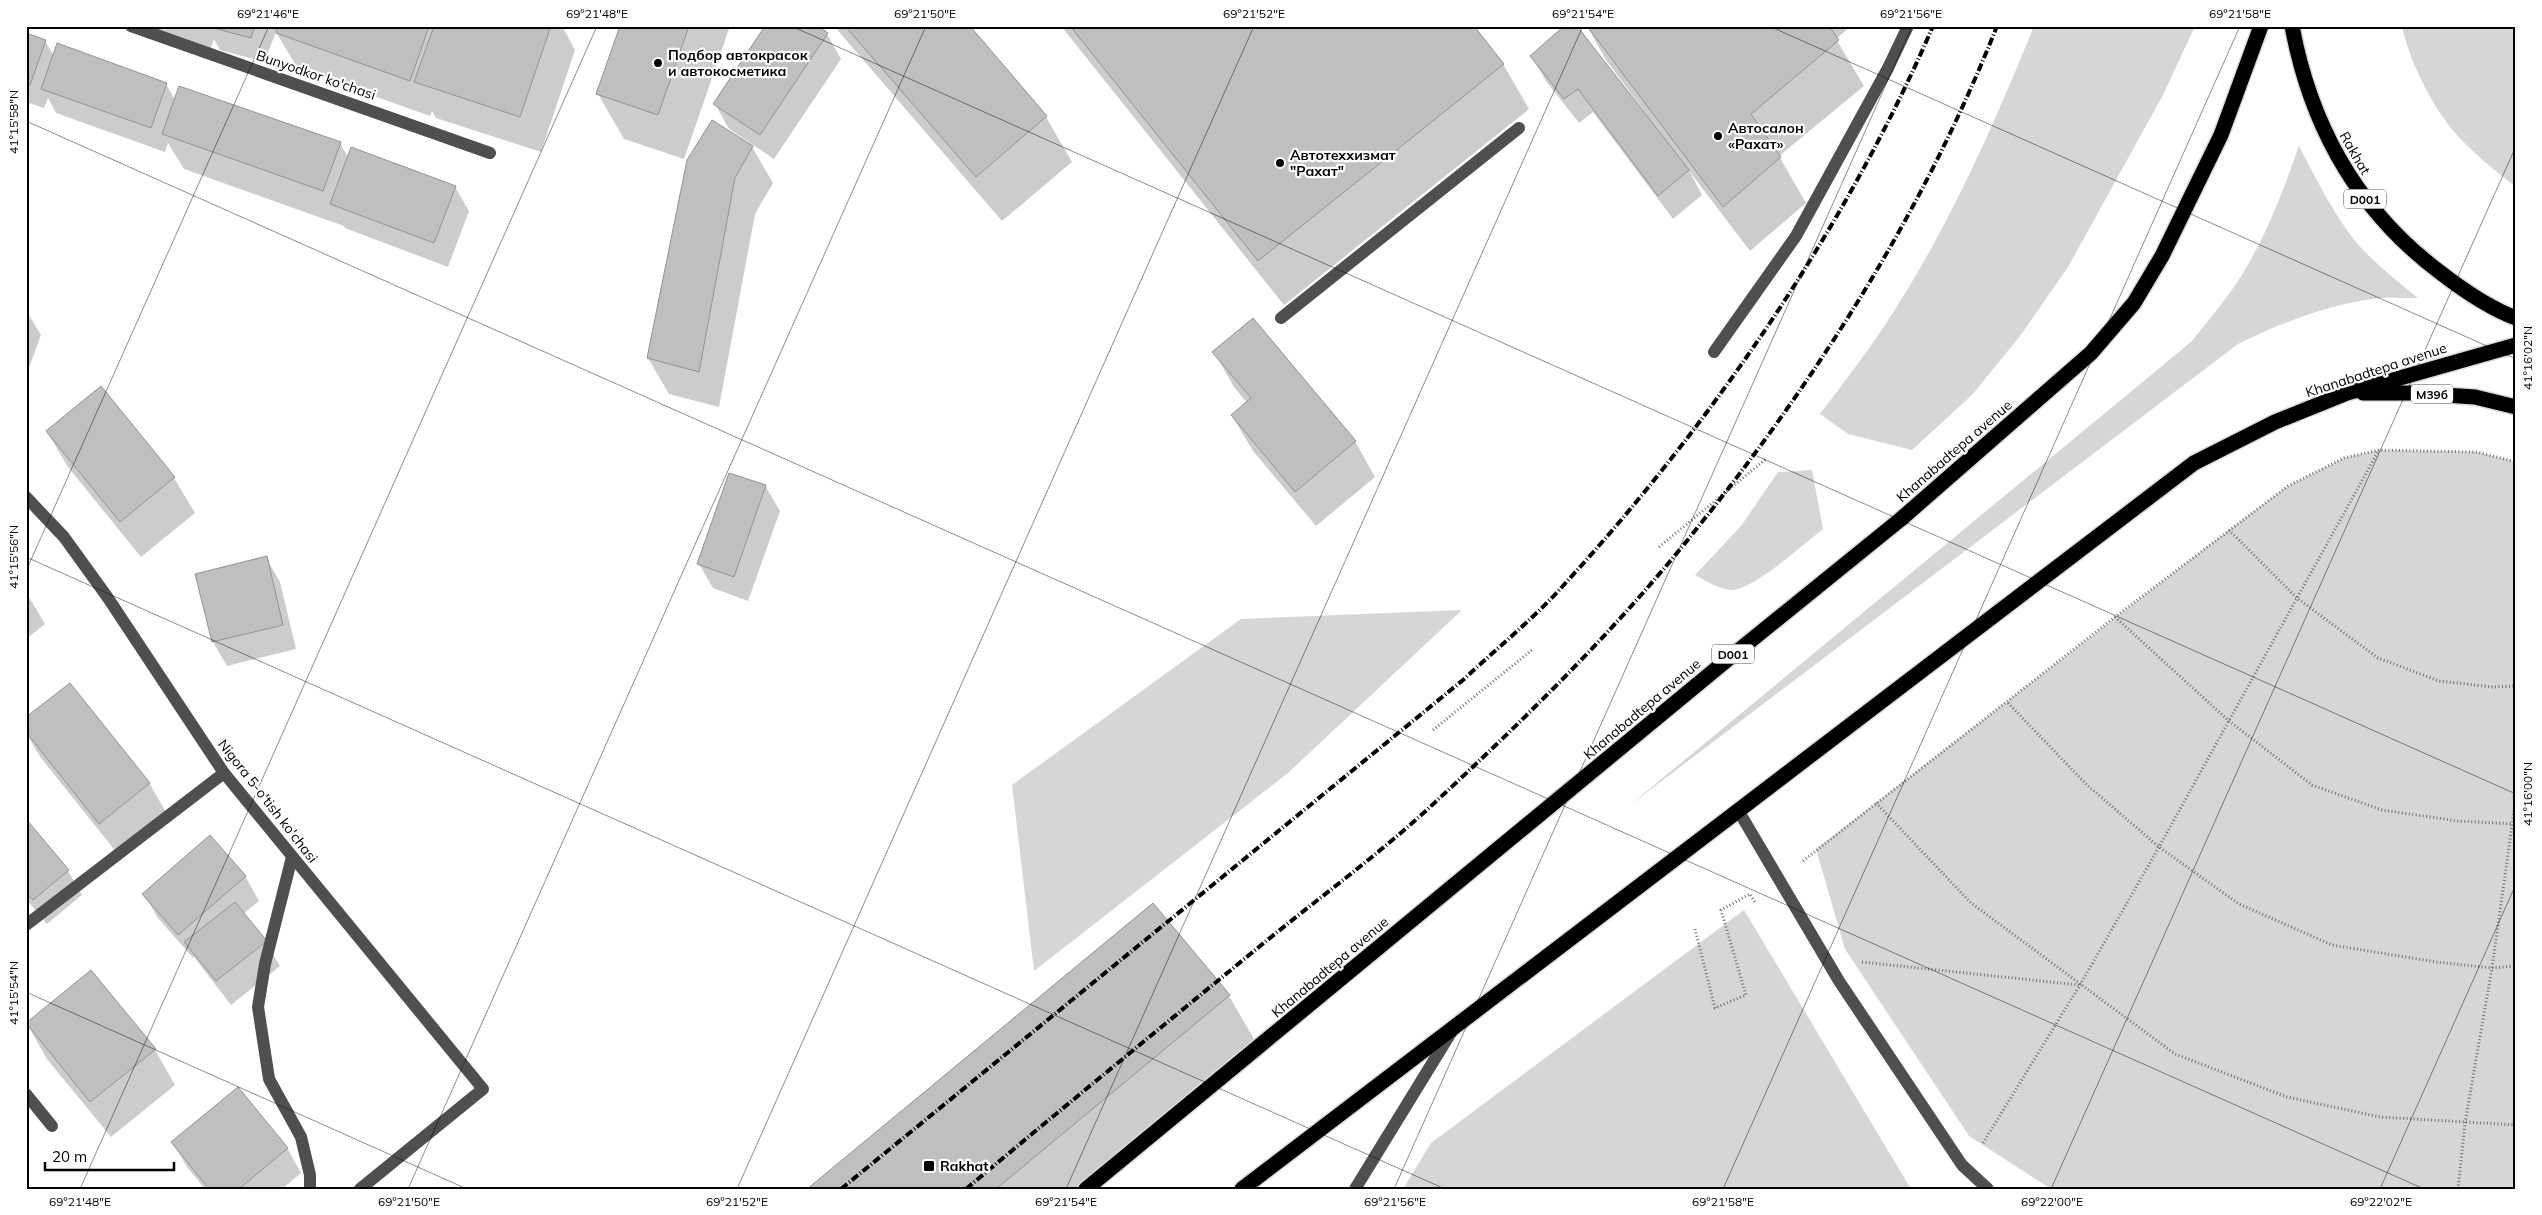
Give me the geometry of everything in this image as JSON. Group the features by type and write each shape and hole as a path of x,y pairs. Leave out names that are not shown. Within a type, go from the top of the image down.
{"highway":[{"name":"Khanabadtepa avenue","path":"1086,1189 1733,655 1901,519 2091,353 2134,303 2162,256 2221,135 2261,26"},
{"name":"Rakhat","path":"2292,26 2299,66 2318,118 2344,169 2376,214 2416,255 2446,278 2462,289 2514,317"},
{"name":"Khanabadtepa avenue","path":"1242,1189 2194,463 2250,434 2347,393 2516,345"},
{"name":"M39б","path":"2347,393 2414,393 2474,397 2516,407"}],"street":[{"name":"Bunyodkor ko'chasi","path":"131,26 490,153"},
{"path":"1714,352 1796,236 1888,68 1908,26"},
{"path":"1281,318 1519,128"},
{"name":"Nigora 5-o'tish ko'chasi","path":"26,497 64,536 224,773 483,1089 360,1189"},
{"path":"26,925 224,773"},
{"path":"1738,810 1825,958 1962,1165 1988,1189"},
{"path":"292,857 265,964 258,1007 269,1079 301,1137 310,1175 310,1189"},
{"path":"1355,1189 1455,1026"},
{"path":"26,1094 52,1126"}],"path":[{"path":"1780,880 1816,849 2008,703 2115,617 2288,486 2344,458 2379,450 2477,452 2516,462"},
{"path":"1962,1165 1988,1138 2080,985 2159,847 2379,450"},
{"path":"1659,547 1766,459"},
{"path":"2228,530 2298,598 2378,658 2439,681 2493,687 2516,686"},
{"path":"2115,617 2229,720 2312,785 2382,810 2458,821 2516,824"},
{"path":"1433,730 1532,650"},
{"path":"2008,703 2087,785 2159,847 2240,904 2332,945 2436,962 2492,968 2516,966"},
{"path":"2458,1189 2465,1124 2492,968 2516,797"},
{"path":"1876,803 1971,903 2176,1054 2287,1097 2380,1117 2516,1126"},
{"path":"1695,929 1715,1008 1746,995 1721,910"},
{"path":"1825,958 2080,985"}],"shaded area":[{"path":"2034,26 2195,26 2163,95 2068,267 2020,336 1972,395 1912,450 1848,434 1820,414 1883,328 1927,256 1984,143"},
{"path":"2402,26 2516,26 2516,187 2473,151 2442,116 2427,92 2415,66"},
{"path":"2299,146 2330,204 2352,237 2375,261 2418,298 2377,298 2337,306 2287,322 2238,344 1630,805 2191,342 2229,294 2251,259 2277,204"},
{"path":"2379,450 2477,452 2516,462 2516,1189 2053,1189 2048,1187 1969,1136 1845,949 1816,849 2288,486 2344,458"},
{"path":"1812,470 1823,529 1765,575 1740,588 1731,590 1722,588 1695,575 1741,526 1778,472"},
{"path":"1462,610 1288,773 1034,971 1012,785 1241,619"},
{"path":"1744,910 1911,1189 1403,1189 1431,1143"}],"building":[{"path":"206,26 255,26 251,38"},
{"path":"278,26 429,26 410,81 276,33"},
{"path":"434,26 551,26 520,117 414,82"},
{"path":"620,26 689,26 658,115 596,94"},
{"path":"765,26 818,26 828,33 760,135 713,104"},
{"path":"845,26 970,26 1047,116 976,177"},
{"name":"Автотеххизмат \"Рахат\"","path":"1070,26 1474,26 1504,64 1258,261"},
{"path":"1564,26 1577,26 1689,170 1658,196 1578,89 1564,99 1530,56"},
{"name":"Автосалон «Рахат»","path":"1587,26 1829,26 1839,40 1751,114 1781,157 1723,207"},
{"path":"26,33 46,40 30,85 26,83"},
{"path":"57,43 167,83 151,128 41,89"},
{"path":"179,86 341,142 323,191 162,134"},
{"path":"712,120 753,146 735,178 699,372 647,358 687,160"},
{"path":"351,147 456,186 434,243 330,204"},
{"path":"1253,318 1356,441 1295,492 1231,415 1251,398 1212,352"},
{"path":"101,386 175,477 120,522 46,431"},
{"path":"729,473 766,485 734,577 697,564"},
{"path":"267,556 283,625 212,642 195,574"},
{"path":"70,683 150,783 99,824 26,732 26,717"},
{"path":"26,819 69,870 33,900 26,893"},
{"path":"210,835 246,876 178,935 142,894"},
{"path":"235,902 267,941 216,981 184,942"},
{"path":"1153,903 1230,995 996,1189 807,1189"},
{"path":"91,970 156,1049 90,1102 26,1023"},
{"path":"238,1087 288,1148 239,1189 209,1189 171,1142"}],"railway":[{"path":"841,1189 1463,680 1525,624 1561,588 1670,460 1770,322 1816,250 1859,177 1898,102 1933,26"},
{"path":"966,1189 1410,825 1535,707 1636,601 1698,527 1743,469 1827,350 1866,288 1937,160 1997,26"}],"place":[{"name":"Подбор автокрасок и автокосметика","path":"658,63"},
{"name":"Автосалон «Рахат»","path":"1718,136"},
{"name":"Автотеххизмат \"Рахат\"","path":"1280,163"},
{"name":"Rakhat","path":"929,1166"}]}
